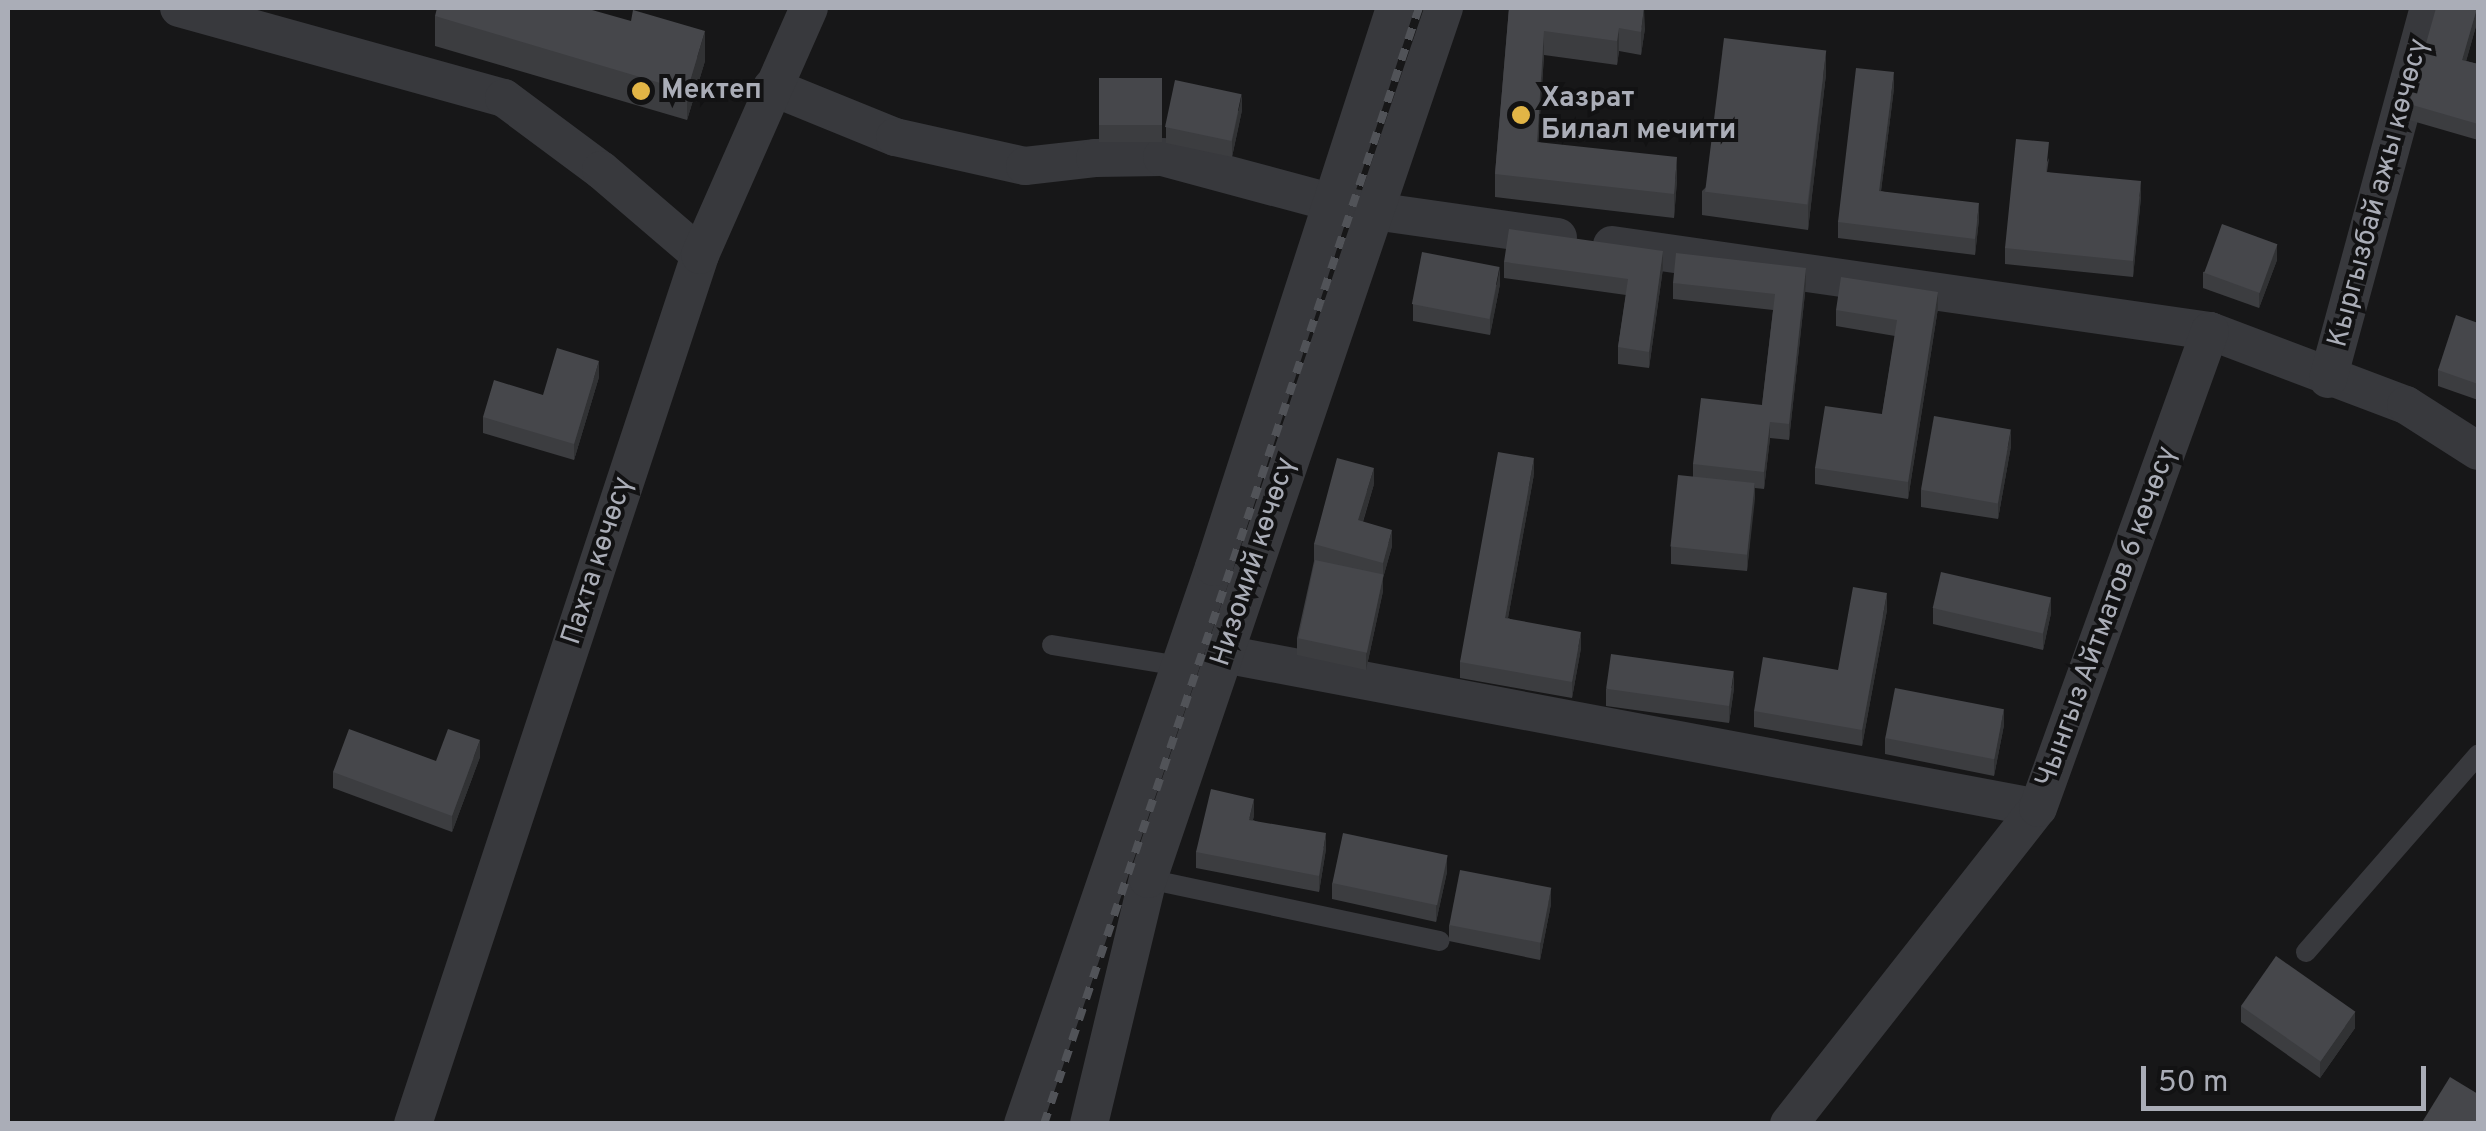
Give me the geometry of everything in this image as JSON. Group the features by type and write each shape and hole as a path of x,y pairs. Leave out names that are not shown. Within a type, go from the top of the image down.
{"street":[{"name":"Пахта көчөсү","path":"413,1124 700,255 809,8"},
{"path":"1023,1124 1180,666 1395,8"},
{"name":"Низомий көчөсү","path":"1089,1124 1148,879 1371,211 1444,8"},
{"name":"Кыргызбай ажы көчөсү","path":"2328,379 2430,8"},
{"path":"194,9 504,98 601,170 700,255"},
{"path":"772,87 895,137 1025,166 1094,158 1162,157 1371,211 2210,331 2328,379 2406,405 2478,451"},
{"name":"Чынгыз Айтматов 6 көчөсү","path":"1789,1124 2038,808 2210,331"},
{"path":"1224,654 2038,808"}],"lane":[{"path":"1052,645 1180,666"},
{"path":"2306,952 2478,755"},
{"path":"1148,879 1439,941"}],"building":[{"path":"437,8 585,8 631,21 633,10 705,31 687,91 435,16"},
{"name":"Хазрат Билал мечити","path":"1509,8 1644,8 1641,32 1619,28 1617,41 1544,31 1537,142 1677,157 1674,194 1495,174"},
{"path":"2436,8 2477,8 2462,60 2478,64 2478,124 2409,104"},
{"name":"Хазрат Билал мечити","path":"1724,38 1826,51 1807,204 1705,192"},
{"path":"1856,68 1894,72 1879,191 1979,203 1975,239 1838,222"},
{"path":"1099,78 1162,78 1162,125 1099,125"},
{"path":"1175,80 1242,94 1232,141 1165,127"},
{"path":"2016,139 2049,142 2046,172 2141,181 2133,261 2005,248"},
{"path":"2222,224 2277,244 2260,293 2204,273"},
{"path":"1509,229 1663,251 1649,352 1618,347 1628,279 1504,262"},
{"path":"1422,252 1500,267 1489,319 1412,304"},
{"path":"1676,253 1806,268 1789,424 1770,422 1764,472 1693,464 1701,398 1762,405 1775,294 1673,283"},
{"path":"1841,277 1938,292 1908,482 1815,468 1825,406 1882,414 1897,320 1836,310"},
{"path":"2456,315 2478,323 2478,384 2438,370"},
{"path":"557,348 599,361 574,444 483,417 494,380 543,395"},
{"path":"1934,416 2011,430 1998,503 1921,490"},
{"path":"1498,452 1534,458 1505,618 1581,632 1572,682 1460,662"},
{"path":"1337,458 1374,468 1358,520 1392,530 1383,563 1314,544"},
{"path":"1678,475 1755,483 1747,555 1670,547"},
{"path":"1315,560 1383,575 1367,653 1298,638"},
{"path":"1941,572 2051,597 2043,633 1933,608"},
{"path":"1853,587 1887,593 1862,730 1754,711 1763,657 1838,670"},
{"path":"1611,654 1734,671 1729,706 1606,689"},
{"path":"1895,688 2004,709 1994,759 1885,738"},
{"path":"349,729 436,761 448,729 480,740 452,816 333,772"},
{"path":"1211,789 1254,799 1249,820 1326,833 1319,876 1196,852"},
{"path":"1343,833 1448,855 1437,905 1332,883"},
{"path":"1460,870 1551,888 1541,943 1449,925"},
{"path":"2276,956 2355,1012 2320,1062 2241,1006"},
{"path":"2450,1077 2478,1094 2478,1124 2421,1124"}],"railway":[{"path":"1044,1124 1419,8"}],"place":[{"name":"Мектеп","path":"641,91"},
{"name":"Хазрат Билал мечити","path":"1521,115"}]}
